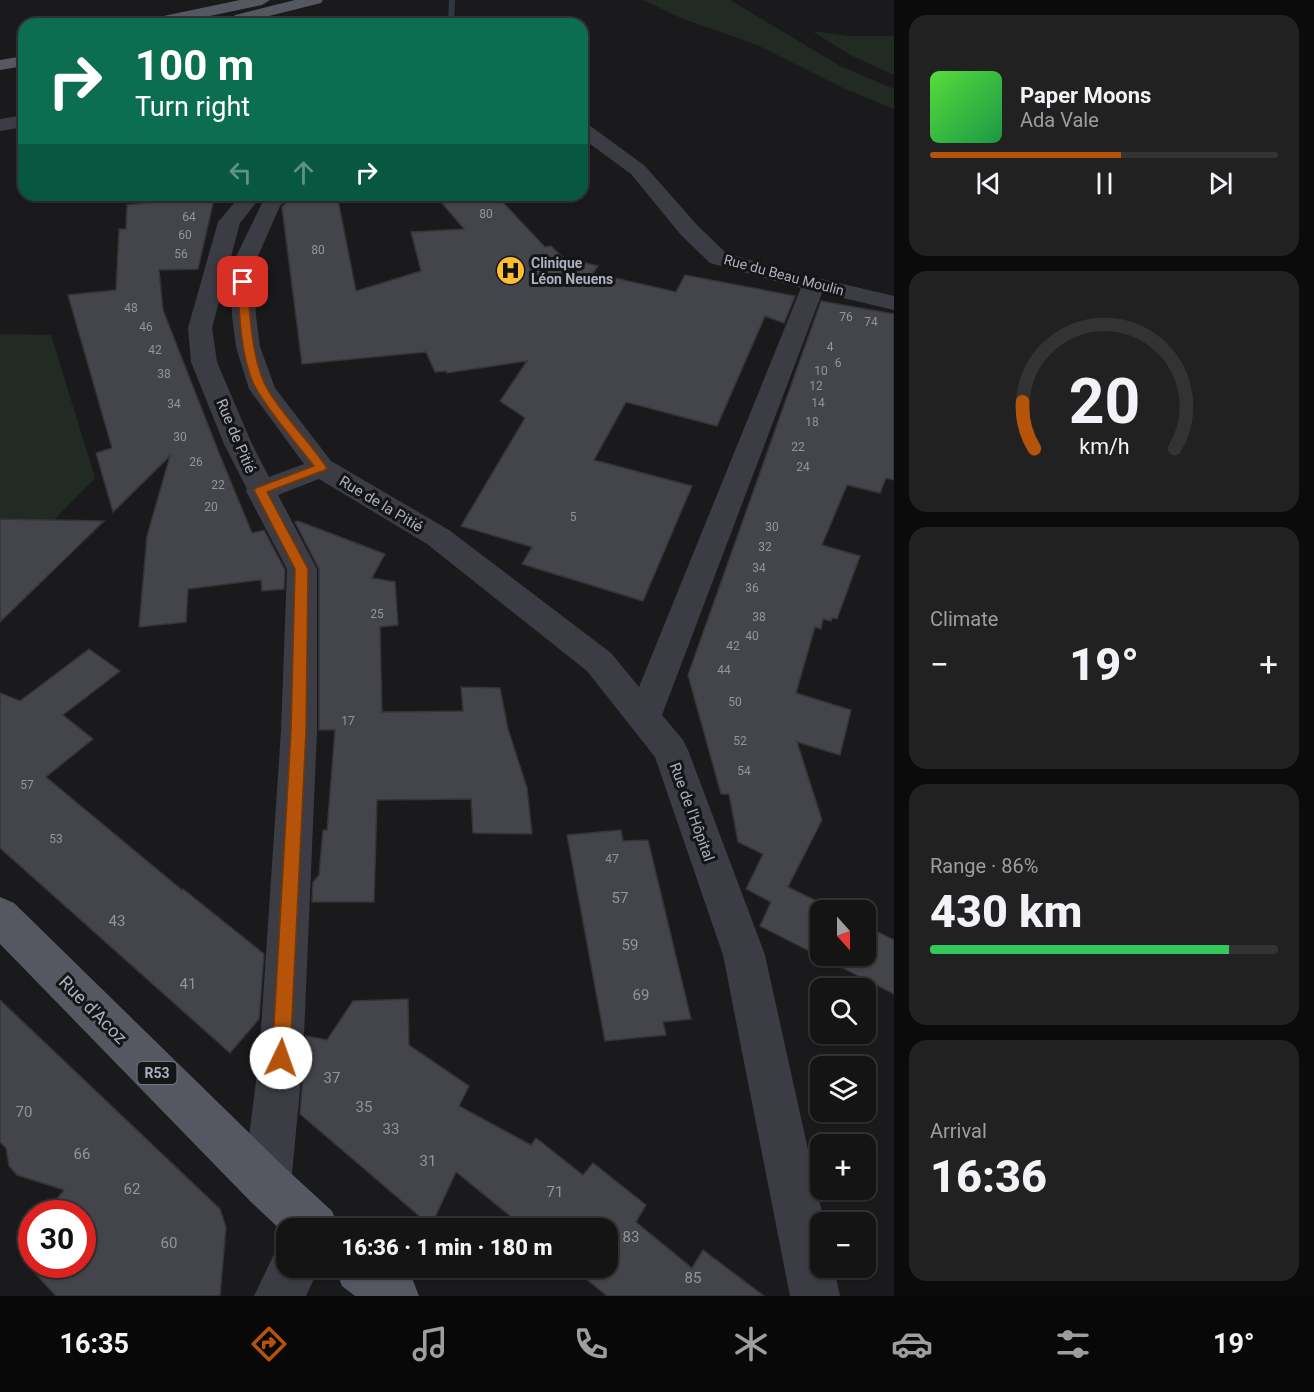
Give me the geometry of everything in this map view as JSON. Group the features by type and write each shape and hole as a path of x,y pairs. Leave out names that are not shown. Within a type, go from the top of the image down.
{"main road":[{"path":"177,18 262,0"},
{"path":"238,18 315,0"},
{"path":"0,51 18,48"},
{"path":"0,65 18,62"},
{"name":"Rue d'Acoz","path":"0,916 267,1184 304,1218"},
{"path":"372,1278 394,1296"}],"street":[{"path":"0,125 18,122"},
{"name":"Rue du Beau Moulin","path":"588,133 638,170 689,230 718,258 814,285 894,303"},
{"name":"Rue de Pitié","path":"247,201 229,222 200,328 204,362 238,444 302,569 299,731 281,1046 267,1184"},
{"name":"Rue de la Pitié","path":"274,201 243,266 244,316 248,346 262,389 321,468 438,537 599,662 644,717"},
{"path":"644,717 814,285"},
{"path":"260,490 321,468"},
{"name":"Rue de l'Hôpital","path":"644,717 670,750 744,955 815,1296"},
{"path":"279,1296 289,1278"}],"shaded area":[{"path":"643,0 730,0 840,66 894,89 894,109 843,88 757,45 681,18"},
{"path":"812,31 847,36 894,36 894,75 850,55"},
{"path":"0,334 51,335 95,478 53,521 0,531"}],"building":[{"path":"214,201 198,269 159,270 163,310 252,533 264,530 285,570 284,589 262,591 261,580 188,589 186,622 139,627 147,536 170,456 113,512 96,453 112,448 68,295 116,290 119,229 126,229 127,205 152,202"},
{"path":"288,201 338,201 356,291 421,271 411,232 464,229 440,201 502,201 545,247 551,246 562,257 598,266 593,273 676,292 685,275 795,296 784,323 765,316 717,426 626,402 594,460 692,486 643,601 522,564 532,547 461,526 525,418 500,401 527,361 447,373 446,371 435,372 426,352 302,364 282,207"},
{"path":"821,301 894,314 894,480 886,478 880,493 847,485 822,545 860,556 837,619 832,618 831,621 823,619 821,629 815,627 796,693 851,710 840,755 797,742 822,820 788,887 815,900 810,900 810,951 760,926 771,902 746,889 763,854 738,842 729,794 721,794 688,675"},
{"path":"0,519 104,521 0,622"},
{"path":"298,521 385,554 372,578 395,582 398,625 380,627 382,712 463,711 461,687 500,688 508,729 527,788 532,834 473,833 471,799 377,800 374,902 312,902 313,882 319,875 323,830 327,830 335,730 319,730 319,569 295,522"},
{"path":"89,649 120,671 63,715 93,739 46,777 182,890 264,954 259,1019 230,1053 0,848 0,693 20,701"},
{"path":"621,830 623,841 648,840 691,1019 663,1022 666,1035 605,1041 567,835"},
{"path":"876,931 894,940 894,994 876,985 876,978 862,978 839,966 876,966"},
{"path":"408,999 409,1045 469,1086 459,1106 531,1145 536,1138 583,1175 593,1163 646,1205 636,1222 692,1268 703,1250 764,1296 607,1296 585,1278 618,1278 618,1218 513,1218 456,1172 435,1218 422,1218 300,1114 306,1036 327,1040 353,1001"},
{"path":"0,1000 220,1209 226,1227 220,1296 56,1296 39,1278 96,1278 96,1200 56,1200 64,1190 17,1175 9,1166 6,1148 0,1142"}],"waterway":[{"path":"451,18 452,0"}],"place":[{"name":"Clinique Léon Neuens","path":"510,271"}],"route":[{"path":"243,282 248,346 262,389 321,468 260,490 302,569 299,731 281,1058"}]}
